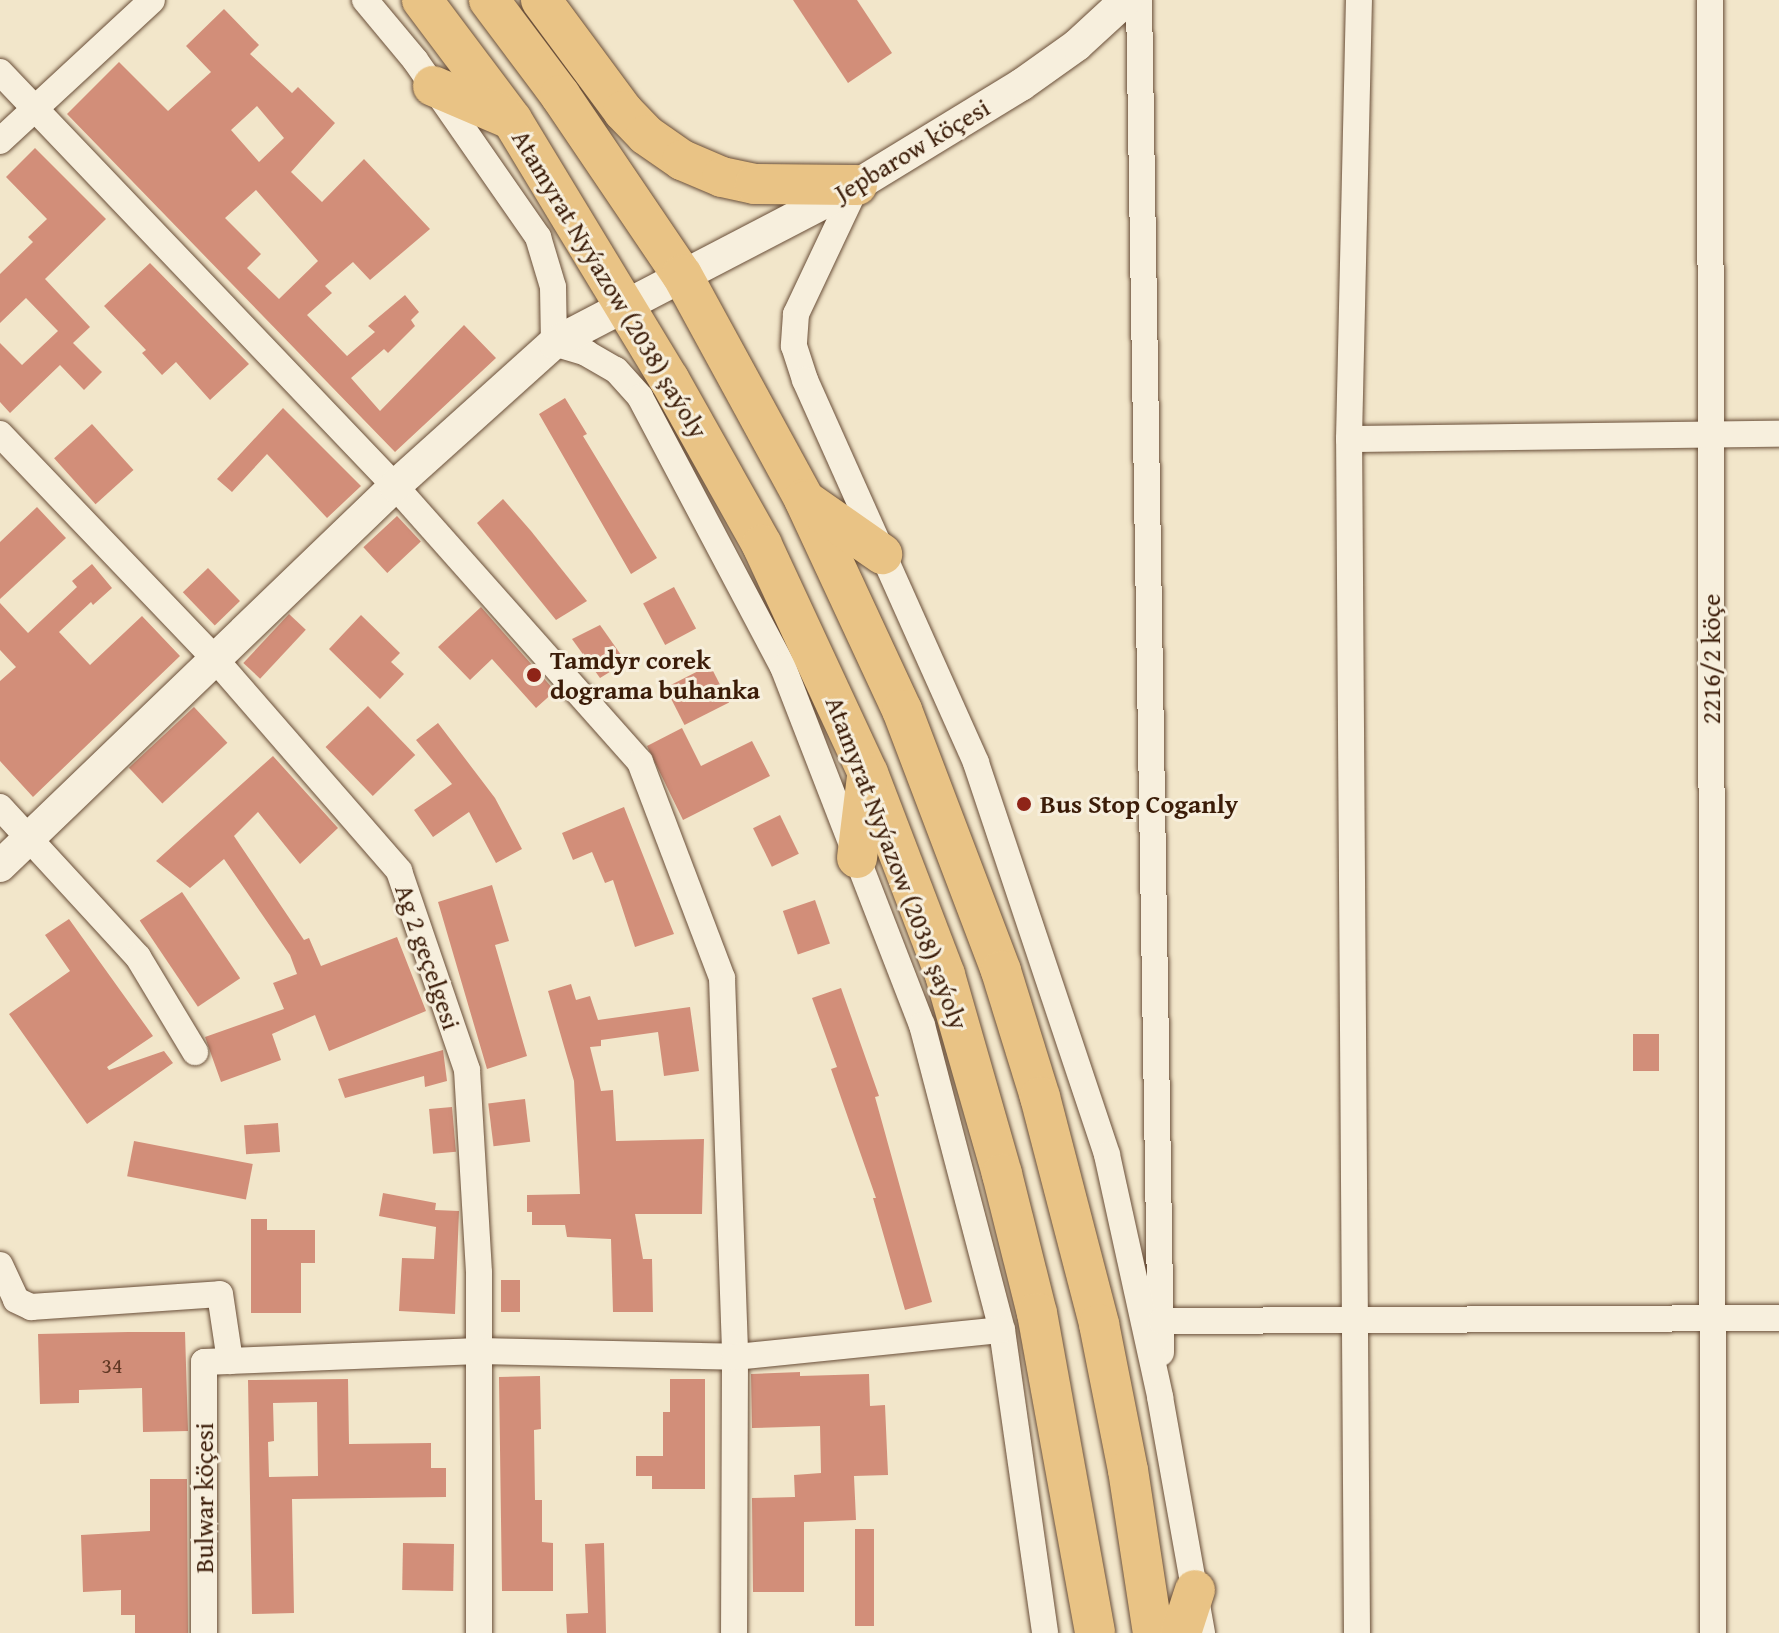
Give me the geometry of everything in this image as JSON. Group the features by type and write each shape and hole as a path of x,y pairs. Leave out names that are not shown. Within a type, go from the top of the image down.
{"main road":[{"name":"Atamyrat Nyýazow (2038) şaýoly","path":"422,0 512,120 627,306 762,545 868,773 945,975 991,1132 1037,1313 1095,1633"},
{"path":"489,0 560,95 682,275 804,499 902,710 1001,971 1044,1111 1099,1324 1128,1470 1153,1633"},
{"path":"540,0 560,95"},
{"path":"540,0 623,111 646,135 682,160 722,177 755,184 857,185"},
{"path":"433,86 512,120"},
{"path":"804,499 882,554"},
{"path":"857,858 868,773"},
{"path":"1181,1633 1195,1590"}],"street":[{"path":"0,141 152,0"},
{"path":"365,0 433,86 538,237 553,287 554,343 586,353 616,370 640,397 783,667 922,1025 1002,1330 1045,1633"},
{"name":"Jepbarow köçesi","path":"0,866 395,486 554,343 857,185 1021,85 1077,45 1126,0"},
{"path":"1139,0 1161,1321 1159,1390"},
{"path":"1357,1633 1349,439 1359,0"},
{"name":"2216/2 köçe","path":"1710,0 1713,1633"},
{"path":"0,72 395,486 640,762 722,978 735,1357 734,1633"},
{"path":"857,185 796,314 794,346 805,380 976,763 1107,1155 1159,1390 1202,1633"},
{"name":"Ag 2 geçelgesi","path":"0,434 215,659 399,871 467,1070 479,1273 479,1633"},
{"path":"1349,439 1779,434"},
{"path":"0,807 138,957 195,1052"},
{"name":"Bulwar köçesi","path":"0,1265 16,1300 31,1307 220,1294 204,1633"},
{"path":"1161,1321 1779,1318"},
{"path":"217,1362 479,1351 735,1357 1002,1330"}],"building":[{"path":"793,0 857,0 892,53 848,83"},
{"path":"224,9 259,45 250,54 292,93 298,87 335,123 291,172 322,202 364,159 430,229 370,280 353,262 325,286 332,293 307,315 347,356 375,332 368,326 405,295 419,312 411,320 415,326 388,353 384,349 351,378 380,411 464,325 496,358 395,452 67,114 119,62 168,111 211,72 186,46","holes":["257,106 284,138 259,162 231,130","256,190 318,261 279,299 247,268 261,254 225,218"]},
{"path":"35,148 106,219 45,279 90,327 73,343 102,372 84,390 60,365 10,413 0,402 0,343 22,365 58,331 26,298 0,323 0,274 33,242 28,237 47,219 6,177"},
{"path":"150,263 249,364 210,400 176,362 162,375 142,353 146,350 104,306"},
{"path":"565,398 587,434 583,436 657,558 631,574 539,414"},
{"path":"283,408 361,486 327,518 267,454 232,492 217,479"},
{"path":"92,424 133,470 96,504 54,458"},
{"path":"503,499 587,601 556,620 477,523"},
{"path":"37,507 66,538 0,599 0,542"},
{"path":"397,516 421,542 387,573 363,547"},
{"path":"92,564 112,588 93,605 91,602 59,632 90,665 142,616 180,656 33,797 0,761 0,681 16,667 0,650 0,603 28,633 77,587 72,581"},
{"path":"208,568 240,601 215,625 183,592"},
{"path":"674,587 696,628 665,645 643,603"},
{"path":"481,607 555,691 536,708 492,659 470,680 438,647"},
{"path":"289,614 306,630 260,679 243,663"},
{"path":"361,615 400,653 391,662 404,674 380,699 329,649"},
{"path":"600,625 626,662 600,678 572,639"},
{"path":"710,665 729,702 685,725 665,688"},
{"path":"368,706 415,755 373,796 326,747"},
{"path":"194,707 227,743 162,804 129,768"},
{"path":"438,723 495,798 522,849 496,863 469,812 433,837 414,810 452,784 416,740"},
{"path":"682,728 701,766 752,741 770,776 683,820 647,746"},
{"path":"273,756 338,828 300,864 258,812 234,836 304,940 309,938 321,966 397,937 426,1011 329,1051 315,1015 272,1034 281,1060 221,1082 205,1037 284,1009 273,983 297,974 290,955 224,859 190,888 156,861"},
{"path":"624,807 674,934 635,947 613,880 605,883 592,852 573,860 562,833"},
{"path":"780,815 799,854 772,867 753,828"},
{"path":"492,885 509,941 495,945 527,1056 487,1069 438,902"},
{"path":"182,892 240,978 198,1007 140,921"},
{"path":"815,900 830,943 798,955 783,911"},
{"path":"69,919 153,1036 107,1067 109,1070 164,1051 173,1063 87,1124 9,1014 70,971 45,935"},
{"path":"571,984 576,1000 590,996 598,1020 690,1007 699,1071 664,1076 658,1032 601,1040 601,1046 590,1047 601,1091 613,1090 616,1141 704,1139 702,1214 635,1214 643,1259 652,1259 653,1312 613,1312 611,1239 567,1237 565,1225 532,1225 532,1212 527,1212 527,1195 580,1194 574,1081 548,991"},
{"path":"841,988 879,1096 875,1097 932,1302 905,1310 873,1198 876,1198 831,1069 837,1067 812,998"},
{"path":"1633,1034 1659,1034 1659,1071 1633,1071"},
{"path":"443,1050 447,1081 425,1087 424,1076 345,1098 338,1079"},
{"path":"525,1099 530,1142 494,1146 488,1104"},
{"path":"452,1107 456,1152 433,1154 429,1109"},
{"path":"278,1123 280,1152 246,1154 244,1125"},
{"path":"134,1141 253,1164 246,1199 127,1176"},
{"path":"383,1193 436,1203 435,1210 459,1211 455,1314 399,1311 402,1258 434,1259 436,1227 379,1216"},
{"path":"251,1219 267,1219 267,1230 315,1230 315,1263 301,1263 301,1313 251,1313"},
{"path":"501,1280 520,1280 520,1312 501,1312"},
{"path":"185,1332 188,1431 143,1432 142,1388 79,1390 79,1403 40,1404 38,1334"},
{"path":"800,1372 800,1376 869,1374 870,1406 885,1405 888,1475 854,1476 856,1520 804,1522 804,1592 753,1592 752,1498 795,1497 794,1475 821,1473 820,1426 752,1428 751,1374"},
{"path":"540,1376 541,1429 534,1430 535,1500 542,1500 542,1542 553,1543 553,1591 502,1591 499,1377"},
{"path":"348,1379 349,1444 431,1443 431,1468 446,1468 446,1497 292,1499 294,1613 252,1614 248,1380","holes":["317,1402 318,1476 269,1477 268,1442 274,1441 273,1403"]},
{"path":"670,1379 705,1379 705,1489 652,1489 652,1476 636,1476 636,1456 663,1456 663,1412 670,1412"},
{"path":"150,1479 187,1479 188,1633 135,1633 135,1615 121,1615 121,1590 83,1592 81,1535 150,1531"},
{"path":"855,1529 874,1529 874,1626 855,1626"},
{"path":"403,1543 454,1544 453,1591 402,1590"},
{"path":"604,1543 606,1633 567,1633 566,1614 588,1613 585,1544"}],"place":[{"name":"Tamdyr corek dograma buhanka","path":"534,675"},
{"name":"Bus Stop Coganly","path":"1024,804"}]}
